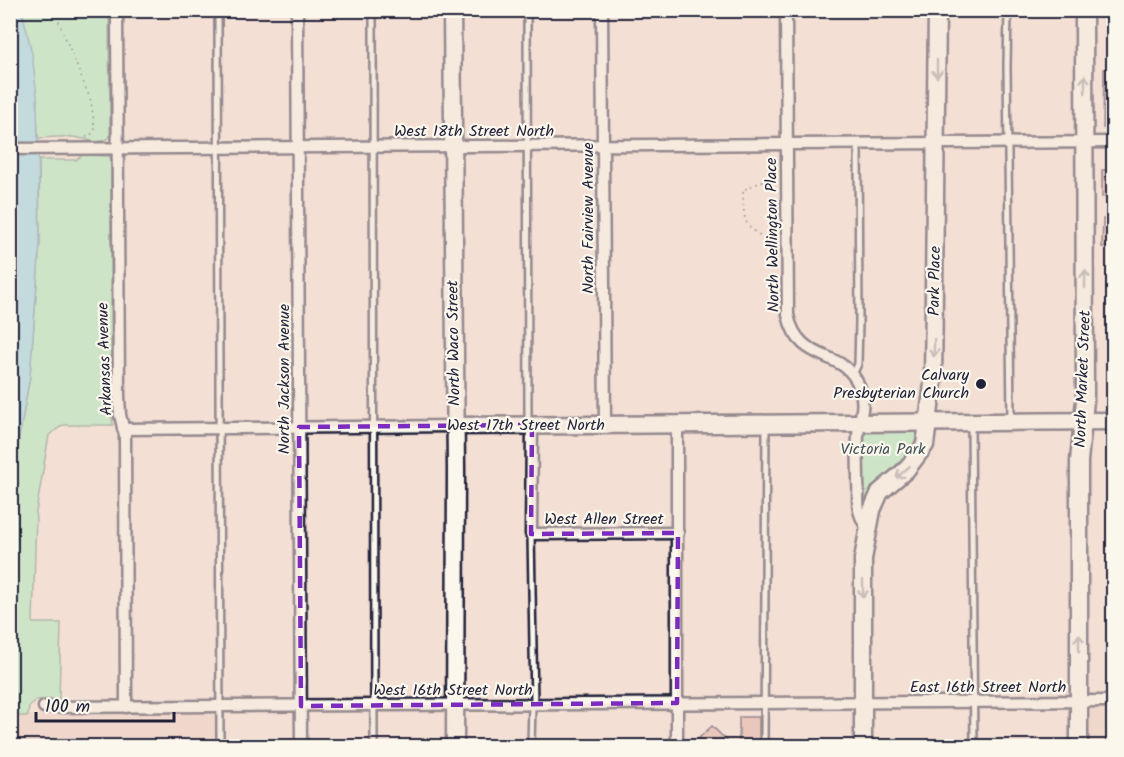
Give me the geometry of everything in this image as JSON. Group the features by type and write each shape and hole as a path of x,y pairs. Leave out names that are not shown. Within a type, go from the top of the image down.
{"street":[{"name":"Arkansas Avenue","path":"117,10 119,398 123,429 126,707"},
{"name":"North Jackson Avenue","path":"297,10 301,747"},
{"name":"North Waco Street","path":"452,10 455,747"},
{"name":"North Fairview Avenue","path":"602,10 605,425"},
{"name":"North Wellington Place","path":"786,10 788,315 791,329 806,347 833,359 853,375"},
{"name":"Park Place","path":"862,747 863,559 872,510 880,492 918,457 925,445 933,384 938,10"},
{"name":"North Market Street","path":"1079,747 1079,460 1085,400 1084,10"},
{"name":"West 18th Street North","path":"10,149 1113,142"},
{"path":"853,375 860,386 863,406 861,423"},
{"name":"West 17th Street North","path":"123,429 1113,421"},
{"name":"Park Place","path":"861,423 858,434 859,511 868,531"},
{"path":"677,424 677,747"},
{"path":"530,425 531,534"},
{"name":"West Allen Street","path":"531,534 678,533"},
{"name":"East 16th Street North","path":"863,702 1113,701"},
{"name":"West 16th Street North","path":"44,707 863,702"}],"lane":[{"path":"218,10 221,427 220,747"},
{"path":"372,10 374,747"},
{"path":"527,10 530,425"},
{"path":"1008,10 1011,422"},
{"path":"853,375 858,364 859,321 858,142"},
{"path":"971,422 974,747"},
{"path":"764,747 766,423"},
{"path":"531,534 533,704 531,747"}],"path":[{"path":"54,10 91,101 95,117 95,129 90,136 78,140"},
{"path":"774,176 743,190 744,217 747,225 774,246"}],"highlighted area":[{"path":"532,425 531,534 678,533 677,703 301,706 299,427"}],"shaded area":[{"path":"1113,706 1113,746 1085,746 1086,710 1089,707"},
{"path":"63,712 216,713 216,746 11,746 10,716 49,715"}],"green space":[{"path":"22,11 109,11 110,134 108,139 96,142 69,137 38,138 33,74"},
{"path":"83,155 109,156 111,159 111,412 113,425 63,425 49,435 36,512 33,623 61,623 59,699 36,700 29,707 28,716 11,716 11,483 30,376 40,243 39,160 76,160"},
{"name":"Victoria Park","path":"916,430 911,450 861,501 862,431"}],"water":[{"path":"22,10 32,54 37,96 40,243 30,376 11,483 10,11"}],"building":[{"path":"1104,69 1113,69 1113,128 1103,128"},
{"path":"1102,170 1113,170 1113,196 1102,197"},
{"path":"1103,219 1113,219 1113,247 1102,247"},
{"path":"739,717 759,717 759,747 739,747"},
{"path":"712,726 733,747 708,747 699,738"}],"place":[{"name":"Calvary Presbyterian Church","path":"981,384"}]}
